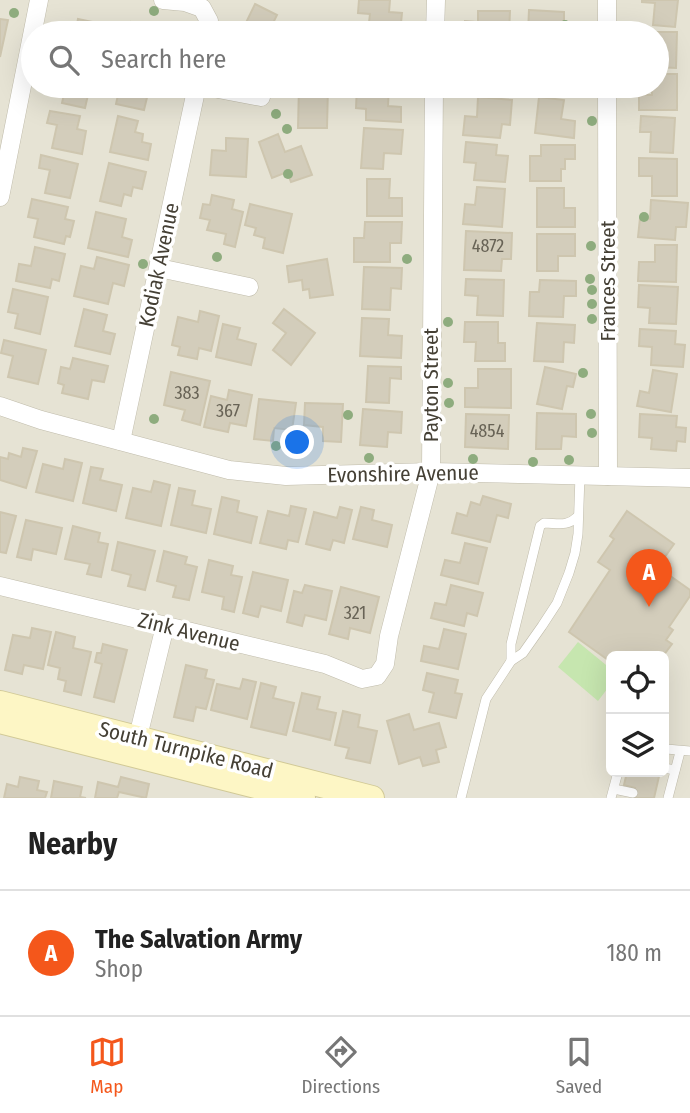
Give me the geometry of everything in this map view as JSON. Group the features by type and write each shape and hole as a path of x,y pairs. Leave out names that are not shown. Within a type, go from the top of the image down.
{"street":[{"path":"34,21 39,0"},
{"path":"163,0 206,6"},
{"path":"435,21 436,0"},
{"path":"607,0 607,21"},
{"path":"0,197 3,162 21,81"},
{"name":"Kodiak Avenue","path":"121,441 195,98"},
{"name":"Payton Street","path":"377,676 385,664 389,636 431,472 434,98"},
{"name":"Frances Street","path":"607,98 608,475"},
{"path":"159,268 249,287"},
{"name":"Evonshire Avenue","path":"0,406 41,420 229,470 286,476 431,472 690,478"},
{"name":"Zink Avenue","path":"0,586 325,664 362,679 377,676"},
{"path":"135,747 165,625"},
{"name":"South Turnpike Road","path":"0,703 303,798"},
{"name":"South Turnpike Road","path":"0,721 372,798"}],"lane":[{"path":"461,798 486,699 511,662 523,653 557,603 575,553 580,475"},
{"path":"511,662 511,644 540,526 544,523 572,523 577,517"},
{"path":"668,798 675,771 685,751"},
{"path":"669,769 675,771"},
{"path":"613,793 633,793"}],"shaded area":[{"path":"0,0 690,0 690,798 0,798"}],"green space":[{"path":"578,642 606,665 606,691 598,701 558,667"}],"building":[{"path":"359,0 390,0 389,12 402,13 401,21 369,21 370,14 358,13"},
{"path":"678,0 675,27 669,26 669,21 653,21 655,3 642,2"},
{"path":"255,4 277,15 274,21 247,21"},
{"path":"529,10 564,12 564,21 529,21"},
{"path":"478,11 510,11 510,21 478,21"},
{"path":"0,19 8,20 0,57"},
{"path":"669,32 677,32 676,68 669,68"},
{"path":"669,74 677,74 677,110 639,110 639,98 669,98"},
{"path":"63,98 87,98 85,108 62,103"},
{"path":"117,98 147,98 144,110 116,104"},
{"path":"299,98 328,98 327,128 298,128"},
{"path":"356,98 388,98 388,106 401,107 401,122 366,120 366,109 356,108"},
{"path":"478,98 512,100 510,125 502,124 500,138 463,135 465,116 477,117"},
{"path":"539,98 564,100 561,119 575,121 574,138 535,133"},
{"path":"50,111 80,116 77,129 86,131 82,154 52,148 57,125 47,123"},
{"path":"118,116 138,121 135,132 143,134 142,142 151,144 148,160 110,152"},
{"path":"641,116 675,118 673,153 650,152 651,132 640,132"},
{"path":"364,128 403,130 401,154 384,153 383,169 361,168"},
{"path":"278,134 285,152 301,146 312,175 291,182 287,172 272,178 259,142"},
{"path":"226,138 248,139 246,177 210,175 212,150 226,151"},
{"path":"466,142 497,145 496,155 508,156 505,182 474,180 476,163 464,162"},
{"path":"541,145 575,145 575,159 565,159 565,169 561,169 561,181 530,181 530,156 541,156"},
{"path":"41,155 78,164 70,198 45,193 50,170 39,168"},
{"path":"639,158 677,159 677,196 652,196 652,176 639,176"},
{"path":"109,163 146,172 142,189 133,187 131,196 124,194 121,206 100,201"},
{"path":"367,179 390,179 389,198 402,198 402,216 367,216"},
{"path":"477,187 505,189 502,227 463,224 465,204 475,205"},
{"path":"537,188 564,188 564,208 575,208 575,227 537,227"},
{"path":"212,195 234,200 232,209 243,212 235,247 224,244 226,234 207,230 210,220 200,218 203,204 210,205"},
{"path":"32,199 68,207 65,219 74,221 70,237 66,236 64,244 34,237 38,219 28,217"},
{"path":"651,200 688,203 686,227 676,227 675,240 638,237 640,218 650,219"},
{"path":"250,204 292,214 283,253 263,248 265,238 254,235 256,228 245,225"},
{"path":"96,212 126,219 122,237 132,240 128,257 88,248"},
{"path":"365,222 402,222 401,243 390,243 390,262 354,262 354,238 364,238"},
{"path":"466,231 512,233 511,259 502,259 501,271 464,270"},
{"path":"537,234 575,234 575,256 558,256 558,271 537,271"},
{"path":"655,245 677,245 676,282 638,281 639,262 655,262"},
{"path":"35,247 65,254 59,281 52,279 50,288 16,281 19,264 31,266"},
{"path":"97,257 129,265 124,286 113,283 108,304 74,296 81,266 94,269"},
{"path":"327,259 333,295 310,298 309,289 303,290 302,280 289,282 287,266"},
{"path":"364,267 402,268 401,289 391,288 390,310 362,309"},
{"path":"466,279 504,280 503,316 477,315 478,296 465,295"},
{"path":"540,280 576,281 576,296 564,296 563,317 529,316 530,292 539,292"},
{"path":"639,285 678,287 676,324 649,323 650,308 638,307"},
{"path":"13,289 48,297 40,334 15,328 18,314 8,312"},
{"path":"84,309 107,315 103,331 115,334 110,354 75,346"},
{"path":"284,309 315,333 291,365 273,350 286,333 273,323"},
{"path":"200,311 219,316 211,351 199,348 197,359 178,355 180,347 172,345 178,317 198,322"},
{"path":"362,318 389,319 388,335 402,336 401,358 360,356"},
{"path":"465,322 498,322 498,343 505,343 505,361 475,361 476,342 464,342"},
{"path":"537,323 575,325 574,343 564,342 563,362 534,361"},
{"path":"223,324 240,328 237,339 256,344 251,365 216,357"},
{"path":"640,329 676,331 675,344 685,345 683,367 651,365 652,347 639,346"},
{"path":"4,340 46,350 38,384 8,377 13,356 1,353"},
{"path":"73,358 108,366 104,382 92,380 88,399 62,393 64,385 58,383 61,367 70,369"},
{"path":"368,366 401,367 401,379 390,378 389,403 366,402"},
{"path":"545,367 576,374 573,387 567,386 562,409 537,404"},
{"path":"478,369 511,369 511,408 465,407 465,388 478,388"},
{"path":"653,370 677,374 671,412 637,406 640,391 649,393"},
{"path":"171,372 210,381 200,425 182,420 185,410 164,405"},
{"path":"229,390 252,395 246,426 230,423 228,432 204,427 211,396 227,400"},
{"path":"259,399 296,403 292,430 274,428 273,441 254,439"},
{"path":"305,403 343,404 341,442 323,441 323,427 304,425"},
{"path":"363,409 402,412 401,433 388,432 387,447 360,445"},
{"path":"537,413 576,414 576,437 562,436 561,449 536,449"},
{"path":"466,414 509,415 508,449 465,447"},
{"path":"640,414 677,416 676,427 686,428 685,442 677,441 676,451 651,449 652,438 639,437"},
{"path":"23,448 37,451 26,488 0,480 0,457 8,459 9,453 21,457"},
{"path":"65,459 82,463 73,501 36,492 43,464 63,469"},
{"path":"91,467 103,469 100,480 122,485 116,511 83,503"},
{"path":"154,481 170,485 161,526 126,518 133,488 151,492"},
{"path":"179,488 195,491 192,505 211,509 206,533 171,525"},
{"path":"483,496 511,504 508,518 497,515 490,542 452,533 457,513 467,516 471,502 480,505"},
{"path":"222,497 239,501 237,512 257,517 251,543 214,534"},
{"path":"291,506 306,509 298,542 288,540 286,549 260,543 268,511 289,516"},
{"path":"340,507 352,510 344,543 333,540 330,550 306,544 314,512 337,518"},
{"path":"361,507 374,510 372,520 392,525 387,547 353,539"},
{"path":"627,511 674,544 655,571 664,577 666,573 690,590 690,596 669,627 673,630 666,640 672,644 667,651 606,651 606,658 569,632 610,570 598,562 614,539 610,536"},
{"path":"0,512 16,516 6,553 0,552"},
{"path":"26,520 62,528 56,554 33,549 31,560 17,557"},
{"path":"73,526 100,533 98,542 108,544 101,577 87,574 90,564 65,559"},
{"path":"118,542 155,551 145,590 128,586 131,575 112,570"},
{"path":"465,543 487,548 478,584 441,575 445,560 460,563"},
{"path":"164,551 187,557 185,564 197,567 189,600 173,597 176,586 157,581"},
{"path":"209,560 233,566 231,575 242,577 234,612 222,609 224,597 202,592"},
{"path":"253,572 288,580 281,611 261,606 258,617 243,613"},
{"path":"305,585 332,591 326,620 305,615 302,626 287,622 294,591 302,593"},
{"path":"451,585 483,593 477,616 467,613 464,626 431,618 435,603 446,605"},
{"path":"341,587 379,597 370,633 350,628 348,639 329,634"},
{"path":"32,628 51,632 43,669 24,665 22,674 5,670 13,635 30,638"},
{"path":"444,629 466,634 458,669 421,661 424,646 439,649"},
{"path":"56,632 75,637 73,648 91,652 81,695 64,691 66,681 58,679 60,668 48,665"},
{"path":"103,644 127,650 114,702 94,697 102,664 95,662"},
{"path":"186,665 207,670 205,678 214,680 206,709 196,707 193,721 174,717"},
{"path":"427,673 458,680 455,693 462,694 456,718 429,712 434,693 423,690"},
{"path":"243,679 256,682 247,719 211,710 217,684 240,689"},
{"path":"261,683 276,687 273,698 294,703 286,735 251,727"},
{"path":"302,693 320,697 317,709 336,713 330,740 293,731"},
{"path":"343,711 360,715 358,727 377,731 370,763 346,758 349,748 335,745"},
{"path":"409,714 414,730 439,723 446,747 436,750 439,762 423,766 420,757 399,764 387,721"},
{"path":"20,777 39,781 37,790 47,792 45,798 4,798 7,784 18,787"},
{"path":"121,777 149,784 146,798 119,792 117,798 95,798 98,782 118,787"},
{"path":"626,777 659,777 654,798 632,798 635,788 624,785"},
{"path":"54,781 82,787 80,797 86,798 51,798"}],"place":[{"name":"The Salvation Army","path":"649,607"}]}
